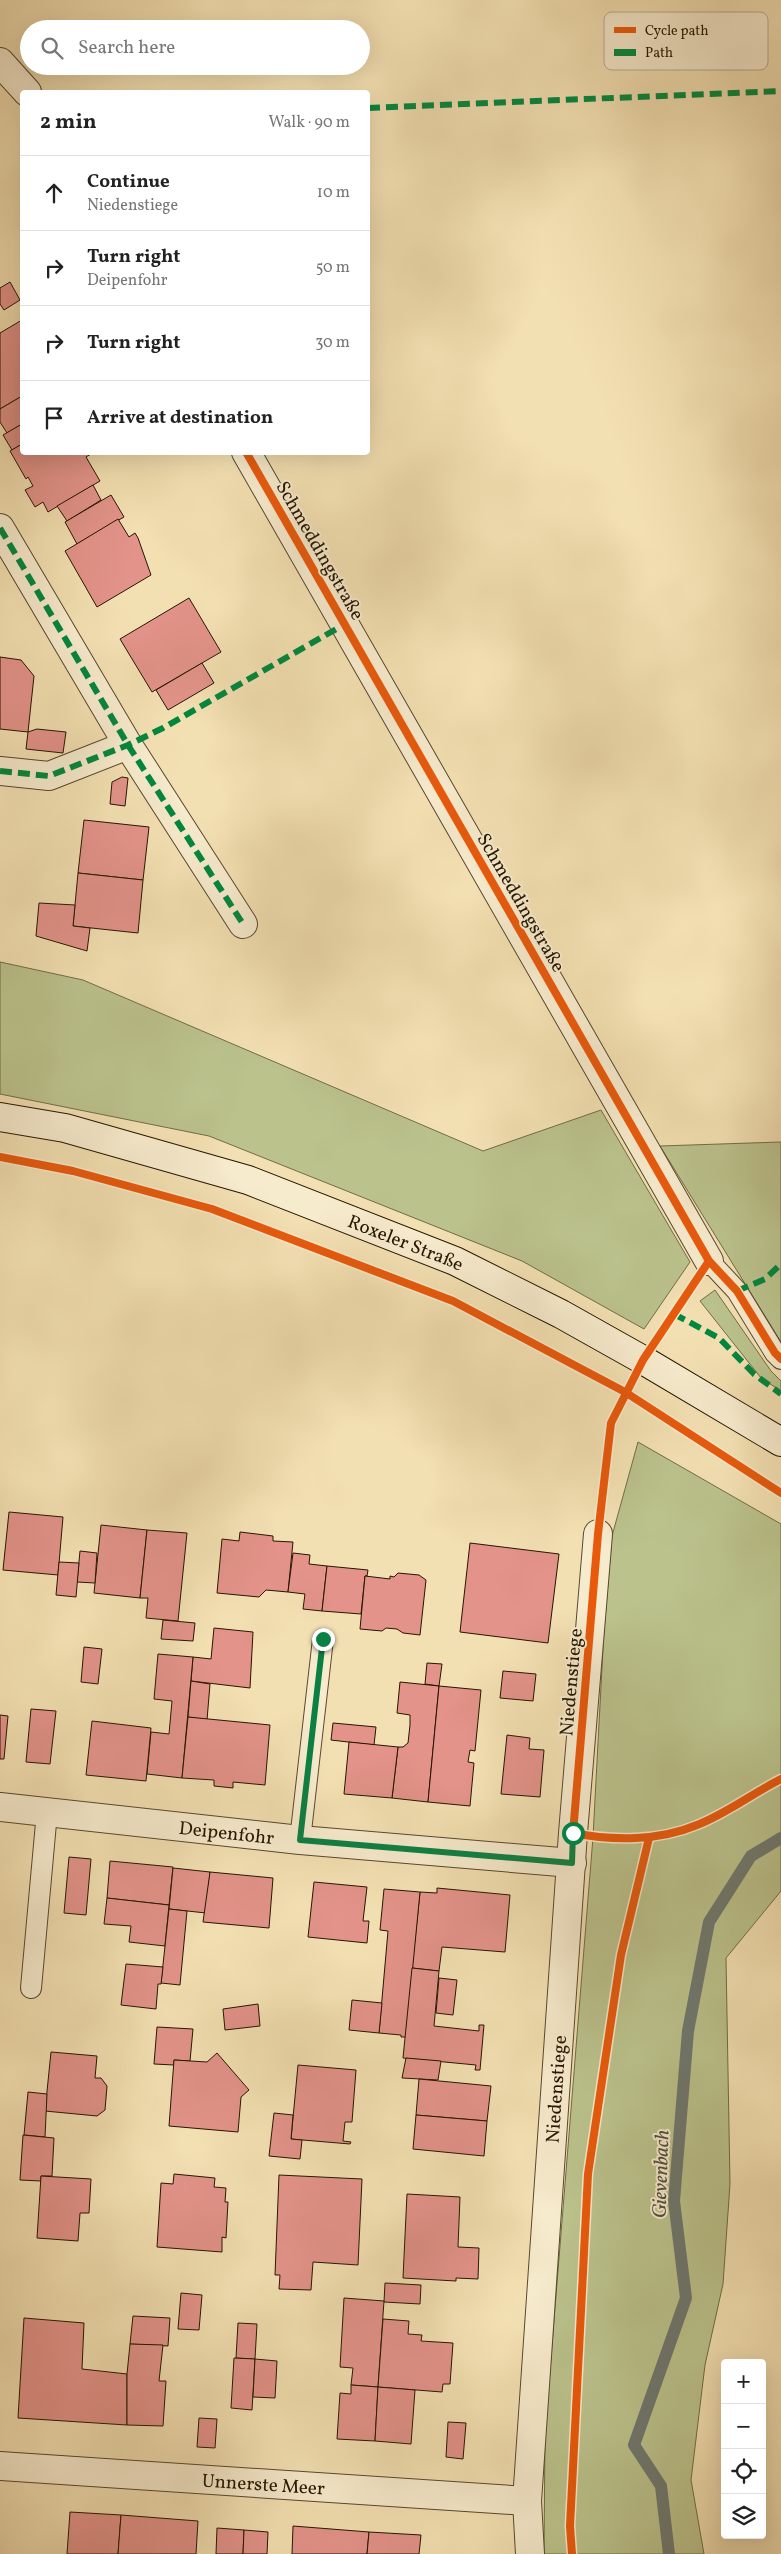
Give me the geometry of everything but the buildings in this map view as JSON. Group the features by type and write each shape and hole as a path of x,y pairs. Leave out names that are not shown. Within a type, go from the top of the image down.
{"street":[{"path":"0,62 25,90"},
{"name":"Schmeddingstraße","path":"248,455 709,1261"},
{"path":"0,528 128,744 243,924"},
{"path":"0,770 49,776 128,744"},
{"name":"Roxeler Straße","path":"0,1117 65,1128 248,1180 455,1261 561,1314 781,1442"},
{"name":"Niedenstiege","path":"530,2554 527,2501 572,1863 598,1534"},
{"name":"Deipenfohr","path":"0,1807 300,1840 572,1863"},
{"name":"Unnerste Meer","path":"0,2466 527,2501"}],"lane":[{"name":"Schmeddingstraße","path":"709,1261 737,1291 781,1359"},
{"path":"300,1840 323,1639"},
{"path":"31,1988 47,1812"}],"green space":[{"path":"0,962 83,980 483,1151 601,1110 690,1262 644,1329 522,1261 209,1136 0,1094"},
{"path":"781,1142 781,1342 660,1146"},
{"path":"715,1290 771,1371 781,1381 781,1391 761,1378 700,1301"},
{"path":"638,1442 781,1524 781,1891 726,1958 730,2184 723,2284 705,2365 691,2480 704,2554 544,2554 545,2432 593,1837 604,1630 612,1536"}],"waterway":[{"name":"Gievenbach","path":"669,2554 661,2486 634,2445 686,2298 674,2201 688,2031 709,1922 751,1856 781,1838"}],"marked path":[{"path":"370,108 781,91"},
{"path":"0,528 128,745 243,924"},
{"path":"0,771 49,776 128,745 163,728 345,624"},
{"path":"737,1291 765,1279 781,1264"},
{"path":"674,1314 719,1338 754,1374 781,1394"}],"cycle path":[{"path":"248,455 709,1261 737,1291 775,1353 781,1359"},
{"path":"0,1157 73,1171 212,1209 453,1301 625,1392 781,1493"},
{"path":"709,1261 643,1360 611,1423 598,1534 573,1833 620,1838 652,1837 667,1834 697,1825 718,1815 781,1779"},
{"path":"572,2554 570,2526 588,2174 621,1955 649,1838"}],"route":[{"path":"323,1639 300,1840 572,1863 573,1833"}]}
